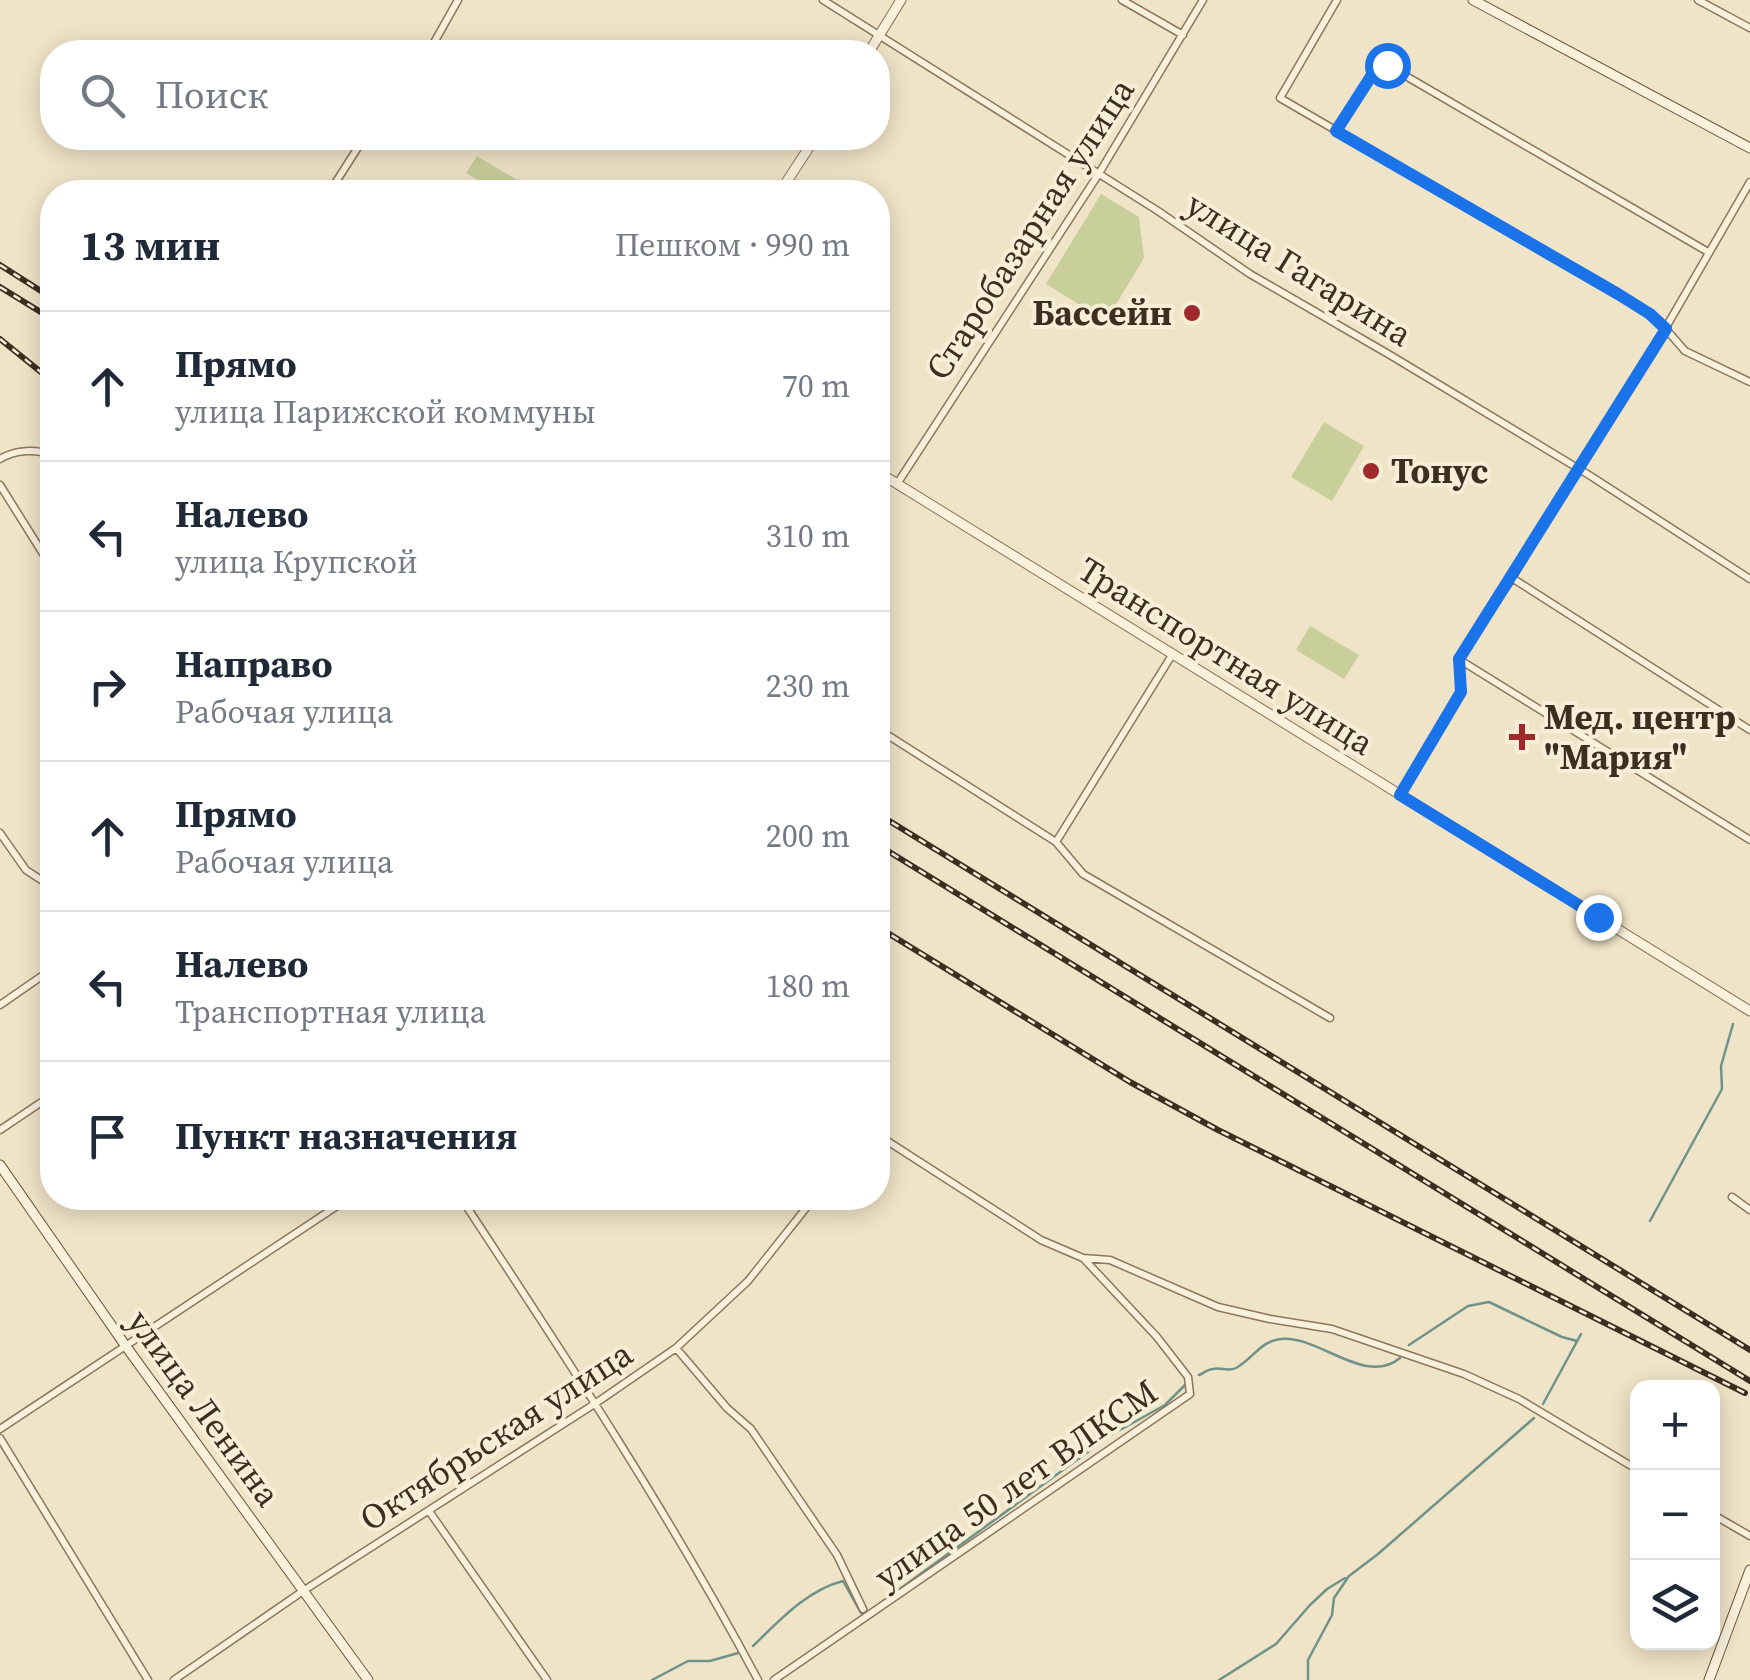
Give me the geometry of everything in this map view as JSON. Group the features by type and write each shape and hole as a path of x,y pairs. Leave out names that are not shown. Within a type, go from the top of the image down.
{"street":[{"path":"435,40 458,0"},
{"name":"улица Гагарина","path":"824,0 886,40"},
{"path":"878,40 902,0"},
{"path":"1122,0 1183,35"},
{"name":"Старобазарная улица","path":"897,484 1098,175 1203,0"},
{"path":"1336,0 1280,98 1618,294 1650,314 1686,351 1750,382"},
{"path":"1473,0 1750,148"},
{"path":"1698,0 1750,28"},
{"name":"улица Гагарина","path":"890,42 1158,211 1250,274 1374,345 1750,578"},
{"path":"1336,131 1379,64 1387,65 1708,252"},
{"path":"337,180 356,150"},
{"path":"788,180 807,150"},
{"path":"1400,795 1461,692 1459,659 1666,329 1750,182"},
{"path":"0,459 8,454 40,452"},
{"name":"Транспортная улица","path":"890,480 1750,1011"},
{"path":"0,485 40,549"},
{"path":"1512,578 1750,730"},
{"path":"1056,842 1172,655"},
{"path":"1459,659 1750,840"},
{"path":"890,737 1056,842 1083,874 1330,1018"},
{"path":"0,833 26,870 40,880"},
{"path":"0,1005 40,977"},
{"path":"0,1130 40,1103"},
{"path":"890,1143 1041,1240 1083,1258 1110,1260 1218,1308 1332,1329 1456,1371 1519,1398 1630,1465"},
{"name":"улица Ленина","path":"0,1164 125,1345 368,1680"},
{"path":"1732,1196 1750,1210"},
{"path":"1,1426 332,1210"},
{"path":"469,1210 596,1404 712,1594 758,1680"},
{"name":"Октябрьская улица","path":"174,1680 676,1348 748,1281 804,1210"},
{"name":"улица 50 лет ВЛКСМ","path":"774,1680 1190,1394 1188,1376 1083,1258"},
{"path":"676,1348 750,1429 836,1555 863,1608"},
{"path":"0,1438 148,1680"},
{"path":"428,1511 547,1680"},
{"path":"1720,1519 1750,1536"},
{"path":"1709,1680 1750,1570"}],"green space":[{"path":"477,156 517,180 478,180 466,173"},
{"path":"1101,194 1139,217 1144,258 1106,321 1046,284"},
{"path":"1324,422 1364,446 1332,501 1291,477"},
{"path":"1310,626 1359,655 1344,679 1296,650"}],"waterway":[{"path":"1650,1221 1722,1089 1721,1066 1733,1024"},
{"path":"1409,1345 1468,1306 1489,1302 1577,1341"},
{"path":"1543,1404 1581,1334"},
{"path":"1199,1375 1211,1369 1236,1368 1268,1343 1281,1339 1311,1344 1372,1367 1400,1358"},
{"path":"753,1646 817,1591 843,1581 861,1613 867,1613 1111,1435 1165,1405 1186,1384"},
{"path":"1308,1680 1308,1660 1332,1615 1334,1598 1349,1576 1534,1418"},
{"path":"1219,1680 1276,1644 1310,1605 1345,1578"},
{"path":"652,1680 688,1661 710,1661 738,1653"}],"railway":[{"path":"0,265 40,290"},
{"path":"0,287 40,312"},
{"path":"0,339 40,371"},
{"path":"890,821 1750,1350"},
{"path":"890,852 1750,1381"},
{"path":"890,934 1130,1082 1218,1130 1745,1393"}],"place":[{"name":"Бассейн","path":"1192,313"},
{"name":"Тонус","path":"1371,471"},
{"name":"Мед. центр \"Мария\"","path":"1522,737"}],"route":[{"path":"1387,65 1379,64 1336,131 1618,294 1666,329 1459,659 1461,692 1400,795 1598,917"}]}
